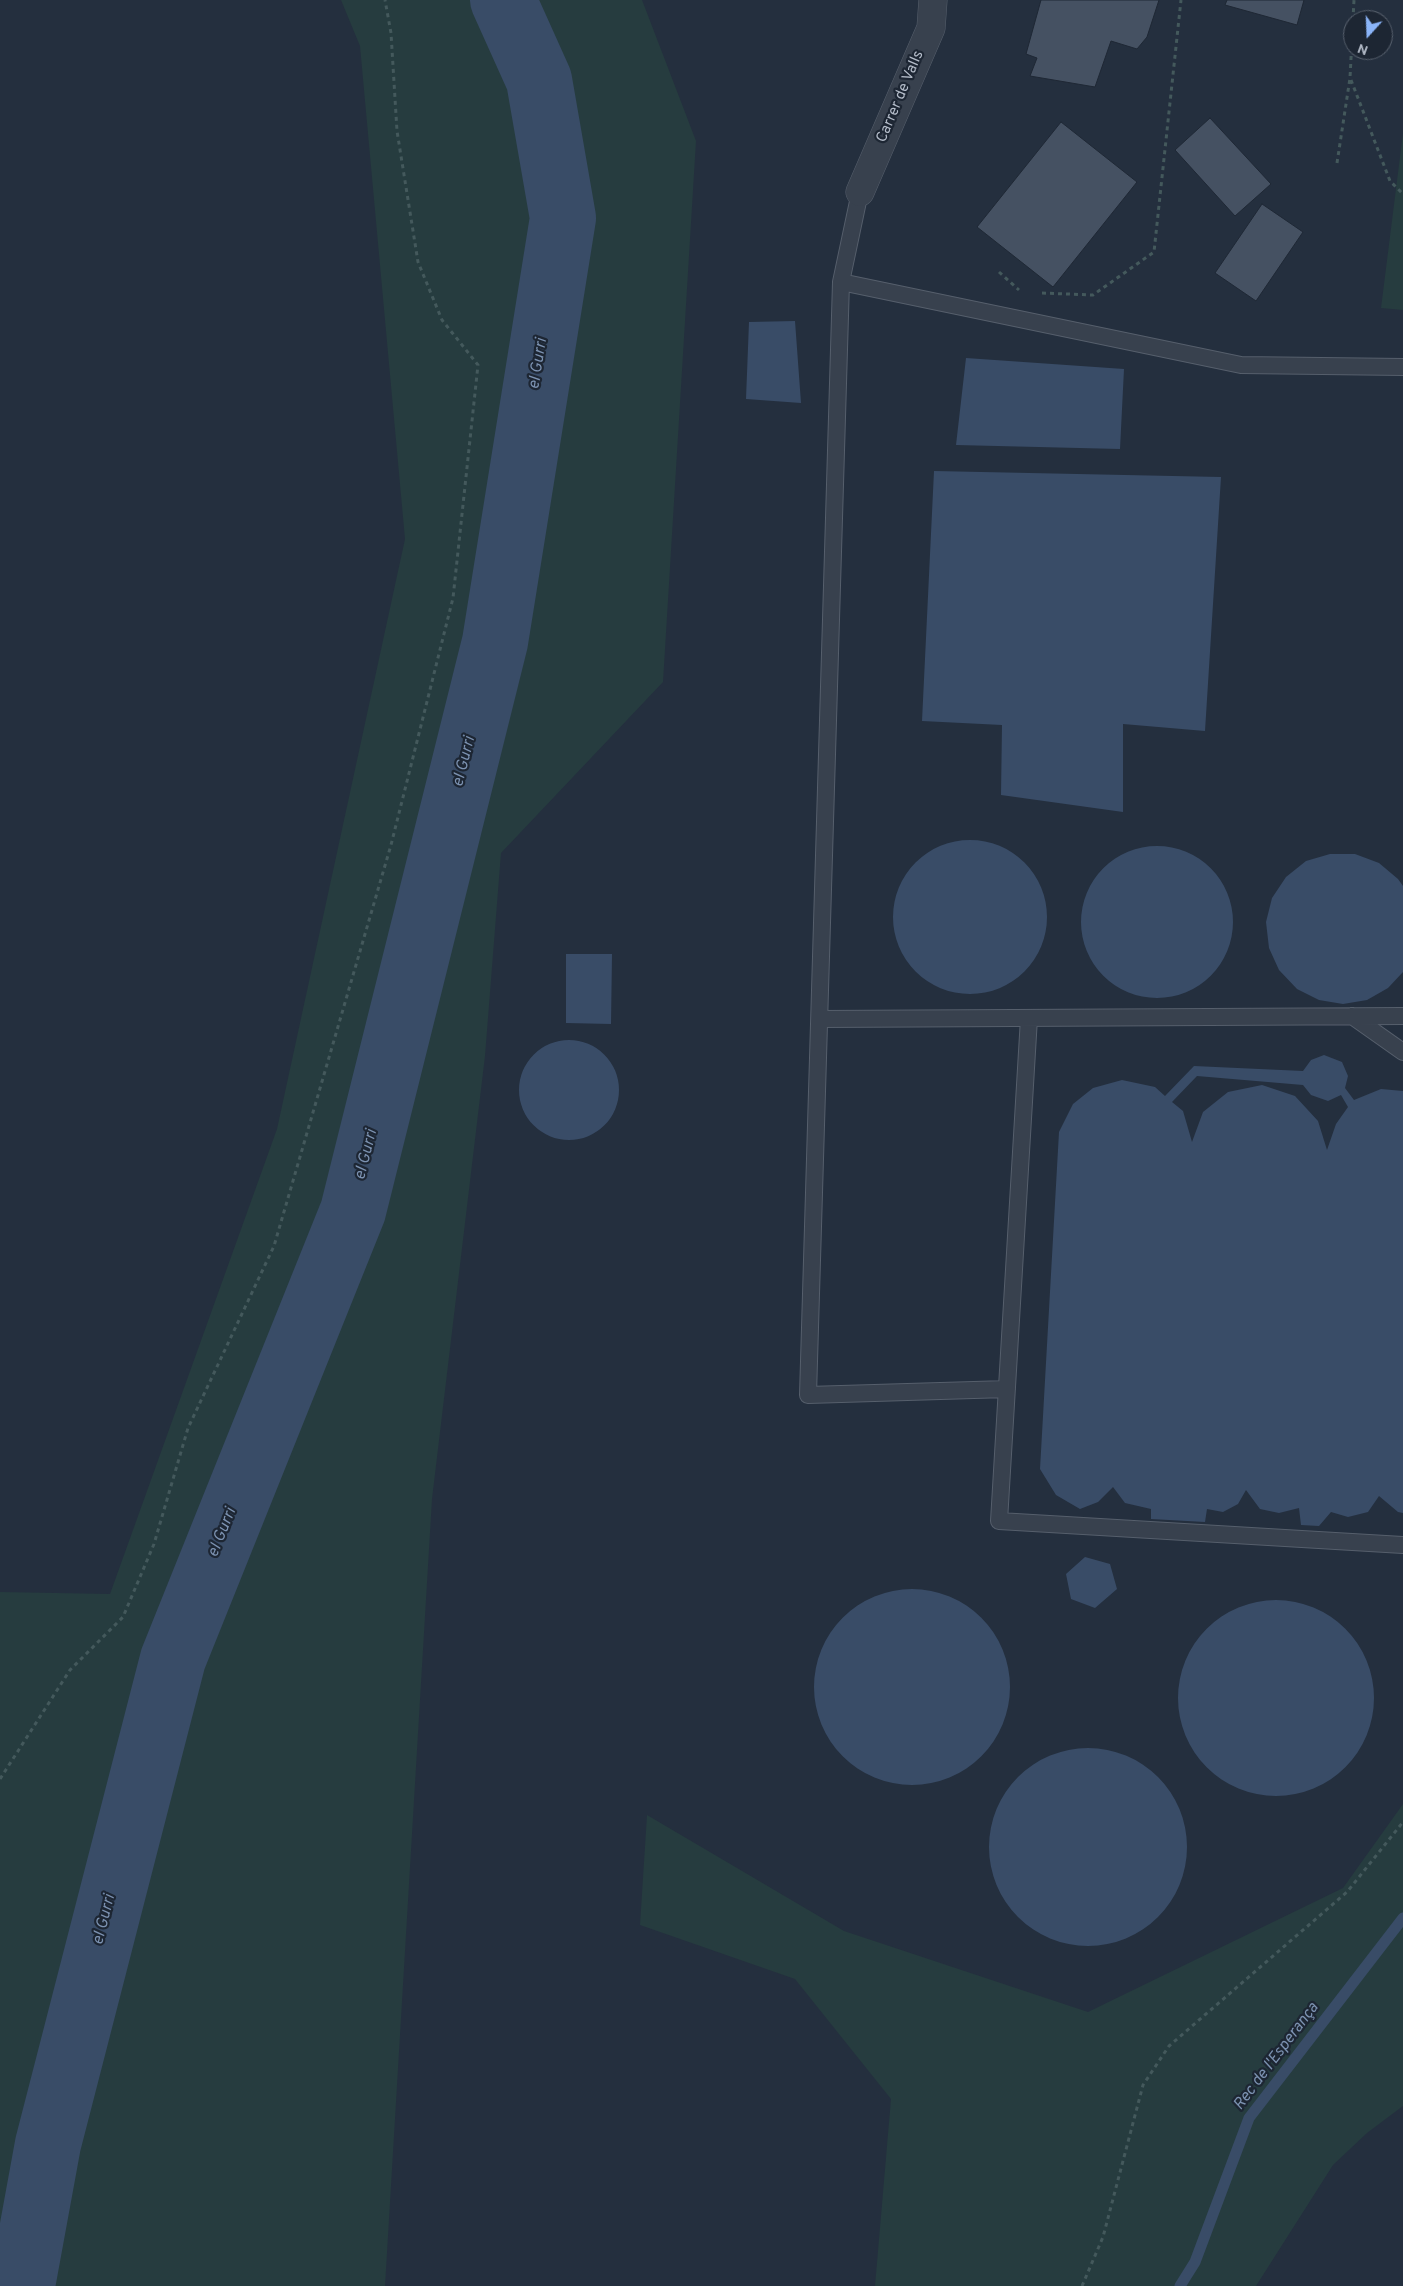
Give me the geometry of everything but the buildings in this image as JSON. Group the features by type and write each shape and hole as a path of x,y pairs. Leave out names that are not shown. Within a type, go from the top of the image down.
{"street":[{"name":"Carrer de Valls","path":"860,192 931,28 933,0"}],"lane":[{"path":"860,192 841,282 808,1395 1007,1389"},
{"path":"841,282 1241,365 1403,367"},
{"path":"1352,1016 1403,1052"},
{"path":"820,1019 1403,1016"},
{"path":"1029,1018 999,1521 1403,1546"}],"path":[{"path":"0,1778 70,1670 123,1617 154,1544 188,1428 274,1246 392,845 453,598 478,365 442,320 418,262 397,131 391,33 385,0"},
{"path":"1041,293 1094,295 1154,252 1181,0"},
{"path":"1337,163 1350,78 1354,0"},
{"path":"1350,78 1390,181 1403,194"},
{"path":"999,272 1023,293"},
{"path":"1082,2286 1103,2237 1143,2085 1169,2046 1347,1892 1403,1822"}],"green space":[{"path":"341,0 642,0 696,141 663,682 501,853 485,1056 432,1499 385,2286 0,2286 0,1592 110,1594 277,1129 405,539 360,46"},
{"path":"1403,133 1403,310 1381,308"},
{"path":"1403,1804 1403,2106 1367,2133 1333,2165 1256,2286 875,2286 891,2099 795,1979 640,1925 647,1815 844,1931 1088,2012 1343,1888"}],"water":[{"path":"795,321 801,403 746,399 749,322"},
{"path":"966,358 1124,369 1120,449 956,445"},
{"path":"934,471 1221,477 1205,731 1123,724 1123,812 1001,795 1002,725 922,721"},
{"path":"970,840 999,846 1013,853 1024,863 1034,874 1041,888 1047,917 1041,946 1034,960 1024,971 1013,981 999,988 970,994 941,988 927,981 916,971 906,960 899,946 893,917 899,888 906,874 916,863 927,853 941,846"},
{"path":"1157,846 1186,852 1211,868 1227,893 1233,922 1227,951 1211,976 1186,992 1157,998 1128,992 1103,976 1087,951 1081,922 1087,893 1103,868 1128,852"},
{"path":"1330,854 1355,854 1379,863 1398,879 1403,886 1403,972 1388,988 1367,1000 1343,1004 1319,1000 1297,989 1279,970 1269,948 1266,922 1272,898 1286,877 1306,861"},
{"path":"566,954 612,954 611,1024 566,1023"},
{"path":"559,1040 579,1040 588,1043 605,1054 616,1071 619,1080 619,1100 616,1109 605,1126 588,1137 579,1140 559,1140 541,1132 527,1118 519,1100 519,1080 527,1062 541,1048"},
{"path":"1324,1055 1342,1062 1348,1076 1345,1088 1354,1100 1381,1089 1403,1091 1403,1513 1398,1512 1379,1496 1368,1512 1348,1517 1331,1512 1319,1526 1301,1525 1299,1508 1279,1513 1260,1509 1246,1490 1238,1504 1223,1512 1207,1509 1205,1522 1151,1519 1151,1509 1125,1503 1113,1487 1098,1502 1080,1509 1056,1495 1040,1469 1059,1132 1073,1104 1093,1088 1122,1080 1155,1087 1165,1096 1194,1066 1303,1071 1311,1060","holes":["1197,1076 1303,1085 1311,1095 1328,1101 1341,1095 1348,1107 1336,1124 1327,1150 1318,1121 1295,1096 1262,1085 1228,1092 1203,1112 1192,1142 1183,1111 1172,1102"]},
{"path":"1085,1557 1110,1564 1117,1589 1095,1608 1071,1599 1066,1574"},
{"path":"922,1589 950,1596 967,1605 982,1617 994,1632 1003,1649 1009,1668 1009,1706 1003,1725 994,1742 982,1757 967,1769 950,1778 931,1784 902,1785 874,1778 857,1769 842,1757 830,1742 821,1725 815,1706 814,1677 821,1649 830,1632 842,1617 857,1605 874,1596 893,1590"},
{"path":"1276,1600 1304,1604 1322,1612 1338,1622 1352,1636 1370,1670 1374,1698 1370,1726 1362,1744 1352,1760 1338,1774 1304,1792 1276,1796 1248,1792 1230,1784 1214,1774 1200,1760 1182,1726 1178,1698 1182,1670 1190,1652 1200,1636 1214,1622 1248,1604"},
{"path":"1088,1748 1117,1752 1135,1760 1158,1777 1175,1800 1183,1818 1187,1847 1183,1876 1175,1894 1158,1917 1135,1934 1117,1942 1088,1946 1059,1942 1041,1934 1018,1917 1001,1894 993,1876 989,1847 993,1818 1001,1800 1018,1777 1041,1760 1059,1752"}],"waterway":[{"name":"el Gurri","path":"22,2286 48,2144 173,1659 353,1211 495,642 563,218 539,80 503,0"},
{"name":"Rec de l'Esperança","path":"1180,2286 1195,2262 1249,2118 1403,1918"}]}
